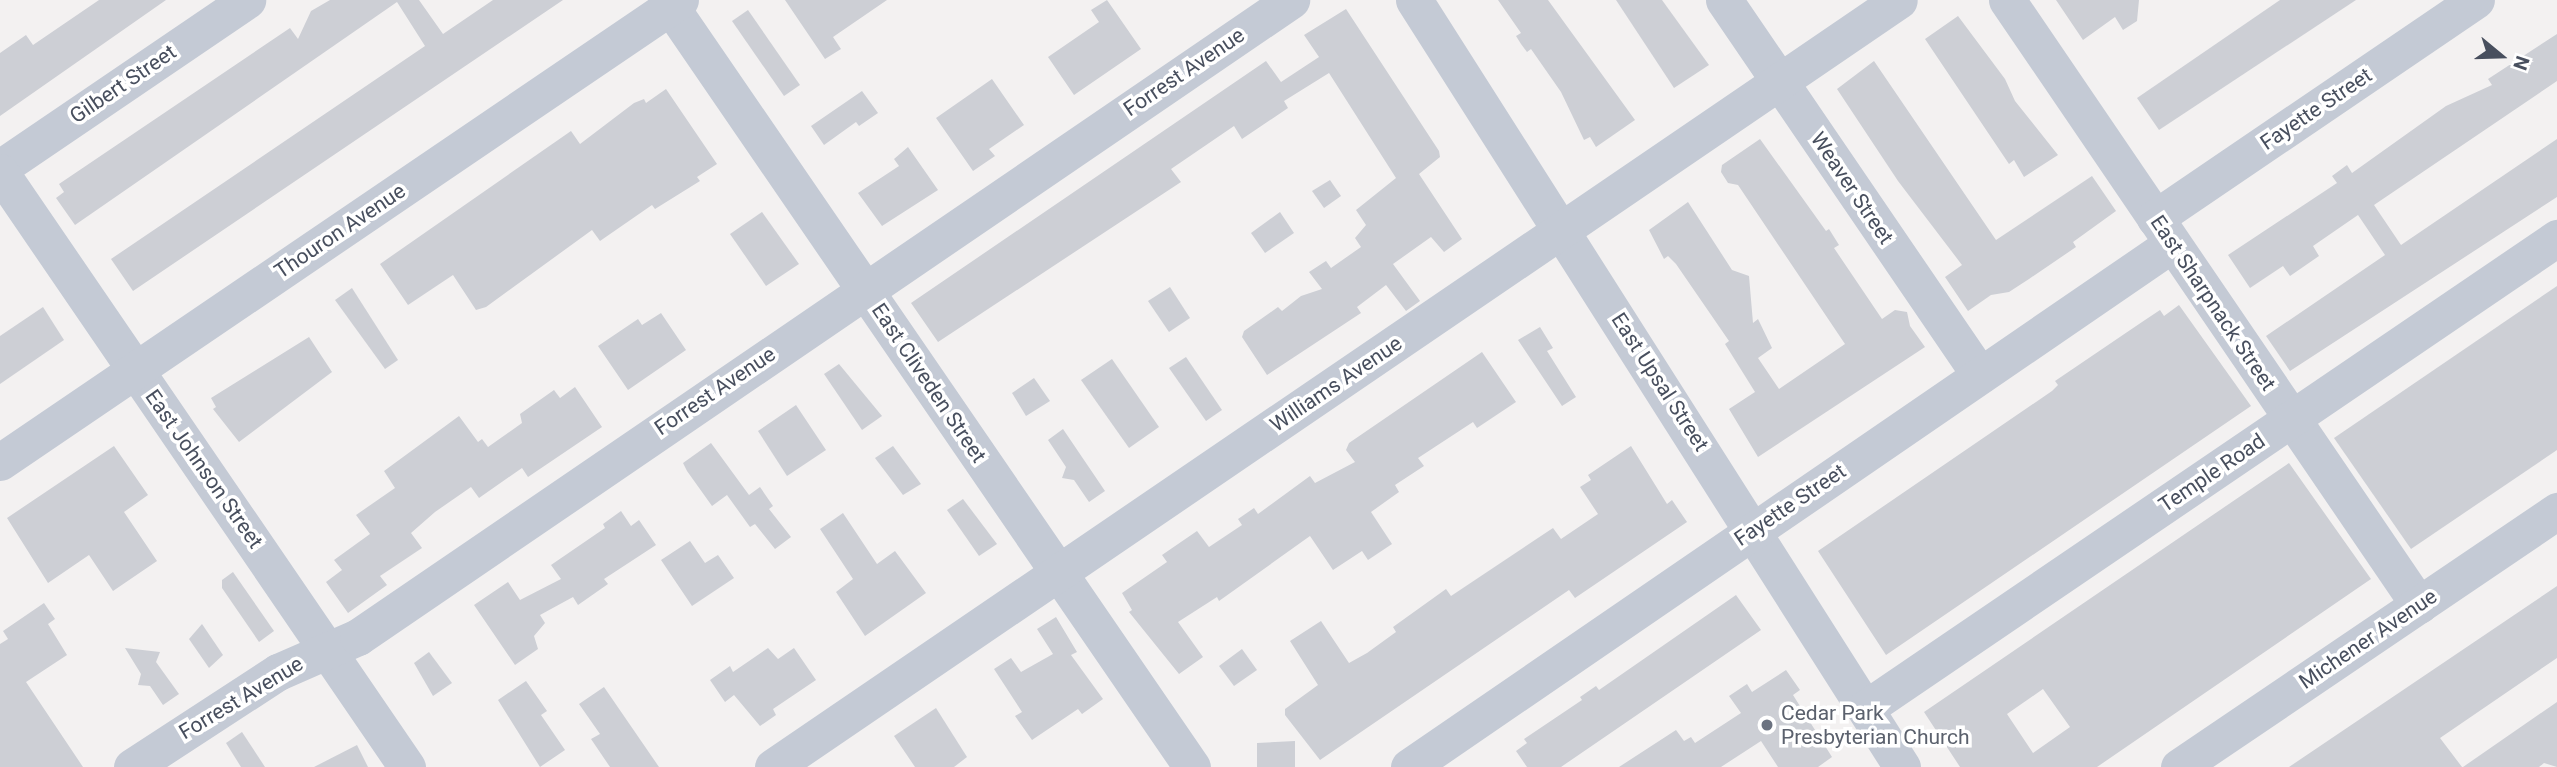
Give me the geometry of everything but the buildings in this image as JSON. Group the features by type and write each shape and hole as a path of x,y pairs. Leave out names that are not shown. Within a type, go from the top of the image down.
{"street":[{"name":"Gilbert Street","path":"0,170 247,0"},
{"name":"Forrest Avenue","path":"132,767 258,684 306,658 329,652 358,637 1291,0"},
{"name":"East Upsal Street","path":"1414,0 1754,530 1902,767"},
{"name":"Weaver Street","path":"1724,0 1980,375"},
{"name":"Williams Avenue","path":"773,767 1899,0"},
{"name":"East Sharpnack Street","path":"2007,0 2419,605"},
{"name":"Fayette Street","path":"1409,767 1980,375 2164,231 2476,0"},
{"name":"East Cliveden Street","path":"672,2 1192,767"},
{"name":"Thouron Avenue","path":"0,462 672,2"},
{"name":"East Johnson Street","path":"0,170 407,767"},
{"name":"Temple Road","path":"1866,708 2557,238"},
{"name":"Michener Avenue","path":"2179,767 2557,511"}],"place":[{"name":"Cedar Park Presbyterian Church","path":"1767,725"}]}
